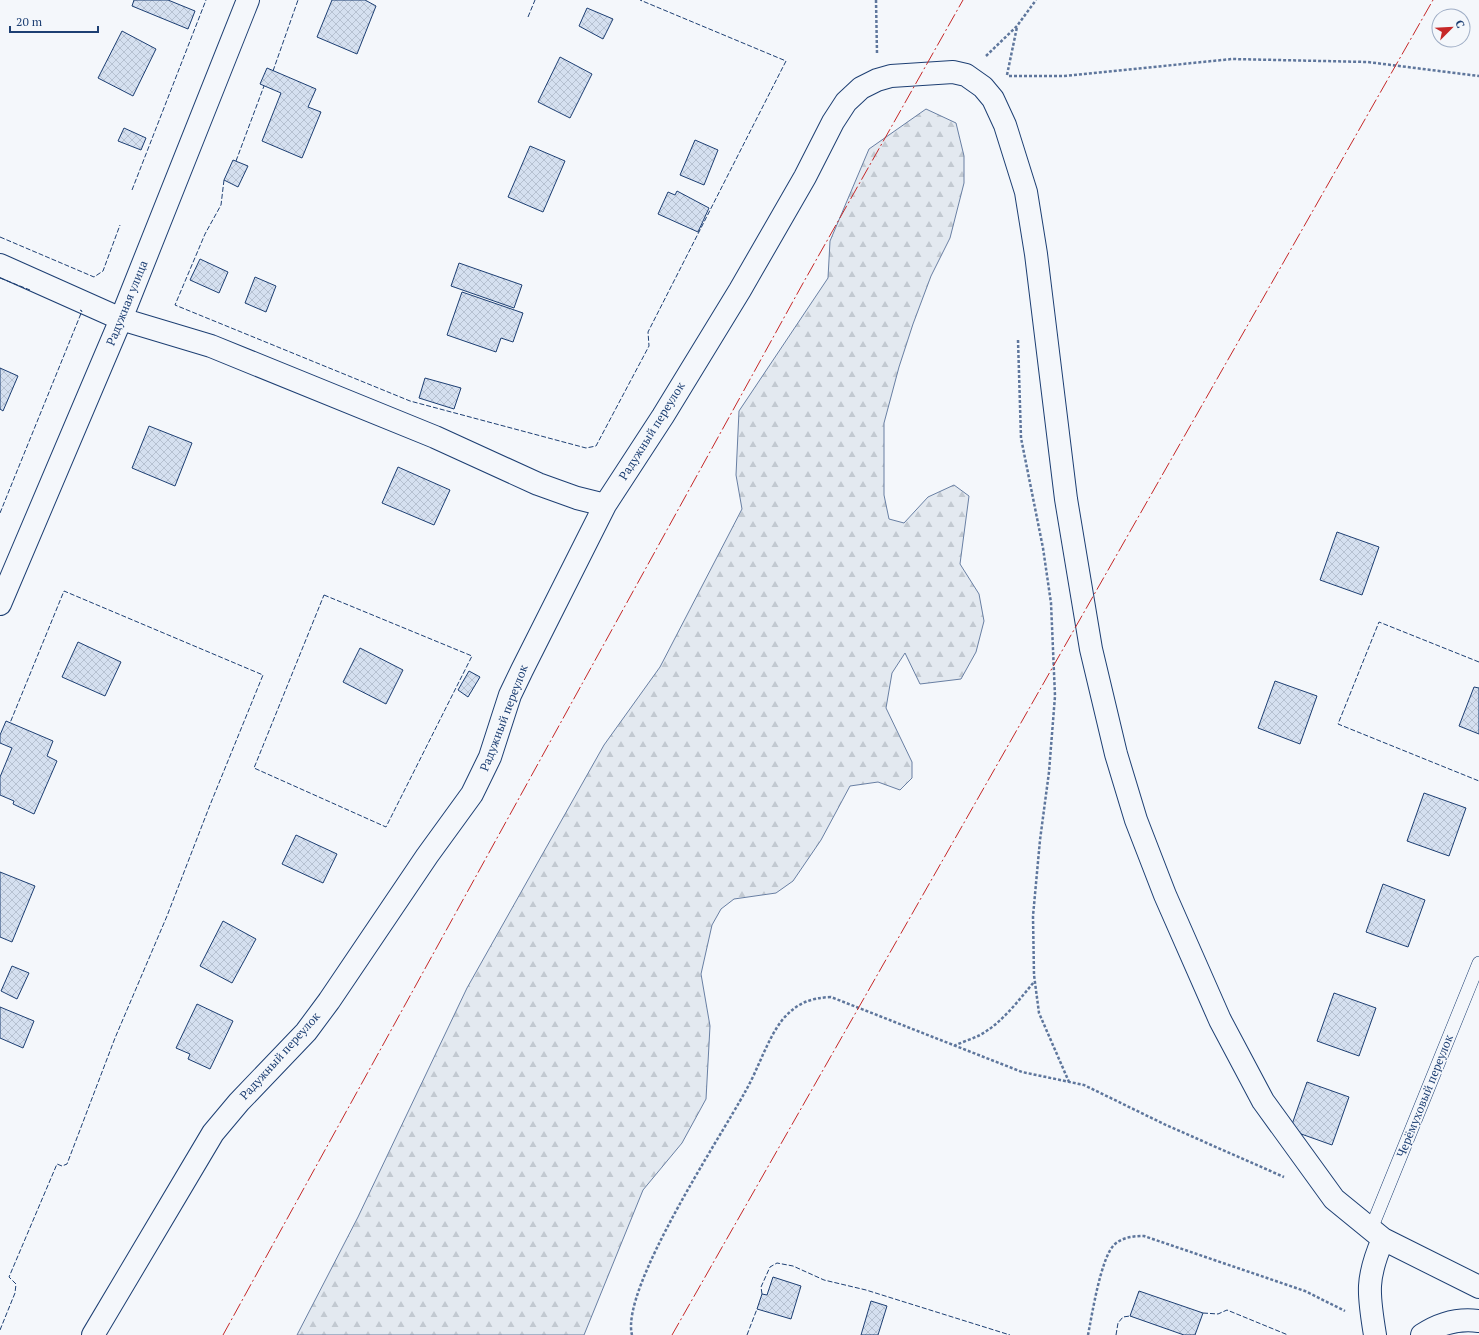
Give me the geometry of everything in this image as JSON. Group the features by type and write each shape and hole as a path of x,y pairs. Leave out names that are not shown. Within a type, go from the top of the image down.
{"street":[{"name":"Радужная улица","path":"0,604 121,319 248,0"},
{"name":"Радужный переулок","path":"93,1335 213,1133 239,1102 316,1020 427,856 472,794 482,776 510,695 605,505 663,416 740,290 805,177 833,122 846,102 861,88 877,80 901,74 952,72 966,75"},
{"path":"966,75 983,87 993,99 1005,125 1026,192 1036,254 1066,499 1091,649 1116,754 1136,820 1164,895 1220,1020 1263,1101 1334,1199 1377,1234 1479,1287"},
{"path":"0,265 121,319 211,346 435,437 538,484 577,498 605,505"},
{"path":"1375,1331 1370,1292 1370,1276 1377,1234"},
{"path":"1422,1335 1432,1328 1458,1320 1479,1321"}],"lane":[{"name":"Черёмуховый переулок","path":"1377,1234 1479,963"}],"path":[{"path":"876,0 877,80"},
{"path":"966,75 1017,26 1036,0"},
{"path":"966,75 1064,76 1232,59 1368,62 1479,76"},
{"path":"1018,332 1021,438 1043,548 1050,595 1055,696 1049,772 1040,840 1033,916 1035,982 1039,1013 1069,1082"},
{"path":"954,1046 981,1034 1009,1012 1035,982"},
{"path":"632,1335 631,1320 634,1304 663,1233 746,1092 783,1019 803,1002 815,998 831,997 1022,1072 1084,1085 1166,1125 1285,1177"},
{"path":"1088,1335 1106,1258 1115,1244 1133,1236 1144,1236 1304,1291 1375,1331"}],"green space":[{"path":"926,109 956,123 964,156 964,183 950,238 931,276 913,324 899,367 884,423 884,495 889,519 904,523 928,497 954,485 969,496 960,564 979,594 984,621 976,652 961,679 920,684 905,653 892,673 886,708 912,762 912,778 900,790 878,782 850,786 821,840 793,881 776,893 734,899 721,909 712,925 701,974 710,1026 706,1099 682,1143 643,1190 584,1335 297,1335 358,1217 467,988 604,745 660,667 742,509 736,475 739,411 828,278 830,241 869,149"}],"building":[{"path":"134,0 168,0 195,11 188,29 132,6"},
{"path":"332,0 365,0 376,6 357,54 317,37"},
{"path":"587,8 613,19 603,39 579,26"},
{"path":"122,31 156,49 133,96 98,78"},
{"path":"560,57 592,74 570,118 538,102"},
{"path":"267,68 316,89 308,107 321,112 302,158 262,141 281,93 260,84"},
{"path":"124,128 146,138 141,150 118,141"},
{"path":"695,140 718,150 704,185 680,175"},
{"path":"530,146 565,161 543,212 508,197"},
{"path":"233,160 248,166 238,187 224,180"},
{"path":"677,191 709,208 698,232 658,214 668,192 675,195"},
{"path":"200,259 228,272 219,293 190,280"},
{"path":"459,263 522,285 514,308 451,286"},
{"path":"255,277 276,286 266,312 245,303"},
{"path":"462,292 523,313 513,342 501,338 496,352 447,335"},
{"path":"0,368 18,376 3,411 0,409"},
{"path":"425,378 461,388 454,409 419,398"},
{"path":"149,426 192,443 175,486 132,468"},
{"path":"398,467 450,490 434,525 382,503"},
{"path":"1337,532 1379,547 1362,595 1320,580"},
{"path":"78,642 121,662 105,696 62,677"},
{"path":"360,648 403,670 386,704 343,682"},
{"path":"469,671 480,677 468,697 458,690"},
{"path":"1275,681 1317,696 1300,744 1258,728"},
{"path":"1474,687 1479,688 1479,734 1459,726"},
{"path":"6,721 53,741 47,756 57,761 34,814 13,804 14,801 0,795 0,777 12,748 0,743 0,735"},
{"path":"1424,793 1466,808 1449,856 1407,841"},
{"path":"296,835 337,854 323,883 282,864"},
{"path":"0,872 35,886 12,942 0,937"},
{"path":"1383,884 1425,900 1408,947 1366,932"},
{"path":"223,921 256,939 232,983 200,966"},
{"path":"12,966 29,973 17,999 1,991"},
{"path":"1334,993 1376,1008 1359,1056 1317,1041"},
{"path":"197,1004 233,1021 210,1069 188,1059 190,1054 176,1048"},
{"path":"0,1007 34,1021 23,1048 0,1038"},
{"path":"1307,1082 1349,1097 1332,1145 1290,1130"},
{"path":"773,1277 801,1286 791,1319 757,1309 762,1294 767,1295"},
{"path":"1139,1291 1203,1313 1195,1335 1184,1335 1130,1316"},
{"path":"871,1301 887,1306 878,1335 861,1335"}],"fence":[{"path":"132,190 206,0"},
{"path":"273,71 298,0"},
{"path":"528,17 535,0"},
{"path":"224,180 221,205 205,234 175,305 410,401 586,448 596,446 649,346 648,332 786,61 640,0"},
{"path":"236,161 264,86"},
{"path":"0,237 94,277 103,271 120,225"},
{"path":"0,278 30,290"},
{"path":"0,513 82,311 80,310"},
{"path":"0,1330 15,1293 16,1284 9,1277 57,1164 62,1166 67,1164 115,1038 167,916 263,675 64,591 10,723"},
{"path":"324,595 472,656 386,827 254,768 324,595"},
{"path":"1479,662 1379,622 1338,724 1479,781"},
{"path":"762,1294 761,1287 770,1267 777,1263 793,1266 824,1280 866,1290 1010,1335"},
{"path":"747,1335 757,1309"},
{"path":"1203,1313 1218,1314 1227,1310 1288,1335"},
{"path":"1116,1335 1118,1323 1123,1317 1130,1316"}],"power":[{"path":"223,1335 802,285 963,0"},
{"path":"672,1335 1433,0"}]}
